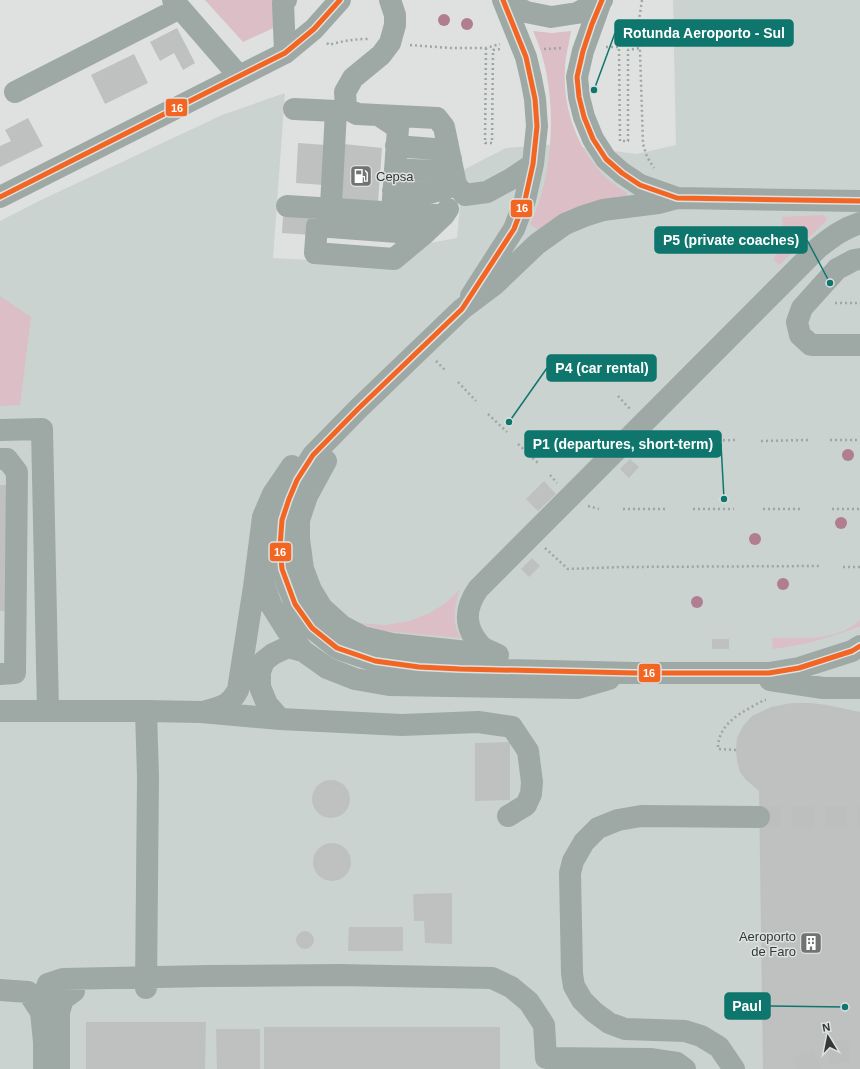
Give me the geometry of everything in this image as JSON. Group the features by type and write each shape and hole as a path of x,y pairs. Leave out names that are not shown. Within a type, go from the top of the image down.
{"street":[{"path":"285,53 283,3 286,0"},
{"path":"0,197 285,53 314,29 340,0"},
{"path":"330,218 344,92 353,78 381,55 390,43 395,25 395,15 390,0"},
{"path":"503,0 526,12 552,17 577,13 602,1"},
{"path":"462,309 514,229 534,164 537,126 535,99 526,57 503,0"},
{"path":"602,1 583,51 578,77 579,97 584,117 593,139 606,159 622,173 640,186 677,198"},
{"path":"15,92 176,4 239,76"},
{"path":"294,109 341,110 357,114 380,116 437,118 444,127 453,182 424,234 394,258 315,253 317,226 394,180 433,160 453,182 487,192 534,164"},
{"path":"380,116 398,128 394,180 424,234"},
{"path":"394,180 430,193 453,182"},
{"path":"394,180 429,216 453,182"},
{"path":"860,201 677,198 658,203 603,210 565,224 537,244 494,285 462,309 359,408 313,455 289,499 282,520 280,547 282,568 295,604 312,628 338,648 375,661 419,667 460,669 769,673 799,668 852,651 860,646"},
{"path":"287,206 330,218"},
{"path":"498,655 482,647 469,628 467,618 468,607 472,597 478,589 818,248 834,235 860,223"},
{"path":"860,259 854,260 837,269 802,308 796,322 800,335 811,345 860,344"},
{"path":"359,408 322,466 307,496 299,520 299,538 303,569 311,590 322,608 342,626 363,637 392,644 498,655 579,658 634,672"},
{"path":"201,712 223,706 233,699 238,690 263,517 273,494 304,450 359,408"},
{"path":"0,430 42,430 48,711"},
{"path":"0,459 7,459 17,472 15,673 0,674"},
{"path":"259,547 264,585 271,605 286,629 304,651 327,668 355,679 389,686 578,688 634,672"},
{"path":"280,719 267,704 260,687 260,672 264,661 273,654 288,647 304,651"},
{"path":"799,668 832,676 860,677"},
{"path":"729,673 823,688 860,688"},
{"path":"0,711 201,712 280,719 402,725 478,722 512,727 528,751 532,782 531,794 526,805 508,816"},
{"path":"146,711 148,777 146,983"},
{"path":"734,1069 718,1047 701,1036 685,1031 626,1029 609,1023 594,1012 582,1000 574,986 572,974 570,873 573,861 584,842 598,828 618,820 641,816 759,817"},
{"path":"0,990 37,1000 74,990 146,983 340,975 492,978 511,987 529,1002 544,1025 546,1058 650,1059 676,1063 686,1069"},
{"path":"44,1069 44,1042 37,1000 48,984 62,979 146,983"},
{"path":"59,1069 59,1012 63,999 74,990"}],"path":[{"path":"642,0 639,20 643,144 647,157 653,168 657,171"},
{"path":"619,47 620,141 628,141 628,50 640,48"},
{"path":"433,358 445,370"},
{"path":"458,382 476,401"},
{"path":"618,396 632,411"},
{"path":"488,414 507,432"},
{"path":"692,441 738,440"},
{"path":"761,441 808,440"},
{"path":"830,440 860,440"},
{"path":"518,444 538,463"},
{"path":"832,508 860,509"},
{"path":"623,509 665,509"},
{"path":"693,509 734,509"},
{"path":"764,509 803,509"},
{"path":"540,544 568,569 622,567 819,566"},
{"path":"843,567 860,567"},
{"path":"736,750 718,749 719,739 726,726 740,714 764,700 770,699"}],"shaded area":[{"path":"205,0 286,0 284,23 243,42"},
{"path":"673,0 860,0 860,1069 0,1069 0,221 39,201 222,115 285,93 273,258 397,265 419,245 457,238 463,170 506,148 558,144 637,154 676,145"},
{"path":"533,31 552,33 571,31 566,60 565,83 571,120 581,144 598,169 627,193 627,197 539,231 530,224 544,184 548,165 551,126 549,87 540,49"},
{"path":"823,215 827,218 825,222 779,265 773,259 781,244 783,228 782,217"},
{"path":"0,296 31,317 20,405 0,406"},
{"path":"460,589 454,614 456,626 461,638 385,631 359,623 385,625 409,621 430,613 447,602"},
{"path":"860,620 860,626 839,634 806,643 773,649 772,638 807,638 830,635 851,627"}],"building":[{"path":"177,28 195,63 183,70 174,53 160,61 150,42"},
{"path":"134,54 148,83 105,104 91,75"},
{"path":"28,118 43,146 0,167 0,146 11,141 5,130"},
{"path":"298,143 326,145 323,185 296,183"},
{"name":"Cepsa","path":"344,144 382,148 378,202 342,200"},
{"path":"283,216 313,218 312,235 282,233"},
{"path":"630,459 639,467 629,478 620,469"},
{"path":"544,481 556,494 538,511 526,499"},
{"path":"0,485 10,485 11,611 0,611"},
{"path":"532,558 540,566 529,577 521,569"},
{"path":"712,639 729,639 729,649 712,649"},
{"name":"Aeroporto de Faro","path":"792,703 827,705 860,712 860,1069 763,1069 759,791 746,780 740,772 736,750 737,738 743,726 752,716 771,707"},
{"path":"510,742 510,800 475,801 475,743"},
{"path":"331,780 341,783 347,789 350,799 347,809 341,815 331,818 321,815 315,809 312,799 315,789 321,783"},
{"path":"332,843 345,849 351,862 345,875 332,881 319,875 313,862 319,849"},
{"path":"452,893 452,944 425,943 424,921 414,921 413,894"},
{"path":"349,927 403,927 403,951 348,951"},
{"path":"305,931 309,932 313,936 313,944 309,948 305,949 301,948 297,944 296,940 297,936 301,932"},
{"path":"86,1022 206,1022 205,1069 86,1069"},
{"path":"264,1027 500,1027 500,1069 264,1069"},
{"path":"216,1029 260,1029 260,1069 217,1069"}],"tunnel":[{"path":"759,817 860,817"},
{"path":"798,1069 812,1061 828,1055 844,1051 860,1050"}],"transit line":[{"name":"16","path":"0,197 285,53 314,29 340,0"},
{"name":"16","path":"503,0 526,57 535,99 537,126 533,164 525,200 514,229 462,309 359,408 313,455 297,480 282,520 280,547 282,569 295,604 312,628 337,648 375,661 419,667 634,673 769,673 799,668 852,651 860,646"},
{"name":"16","path":"602,0 583,51 577,77 579,97 584,117 593,139 606,159 622,173 640,185 677,198 860,201"}],"place":[{"name":"Rotunda Aeroporto - Sul","path":"594,90"},
{"name":"Cepsa","path":"361,176"},
{"name":"P5 (private coaches)","path":"830,283"},
{"name":"P4 (car rental)","path":"509,422"},
{"name":"P1 (departures, short-term)","path":"724,499"},
{"name":"Aeroporto de Faro","path":"811,943"},
{"name":"Paul","path":"845,1007"}]}
